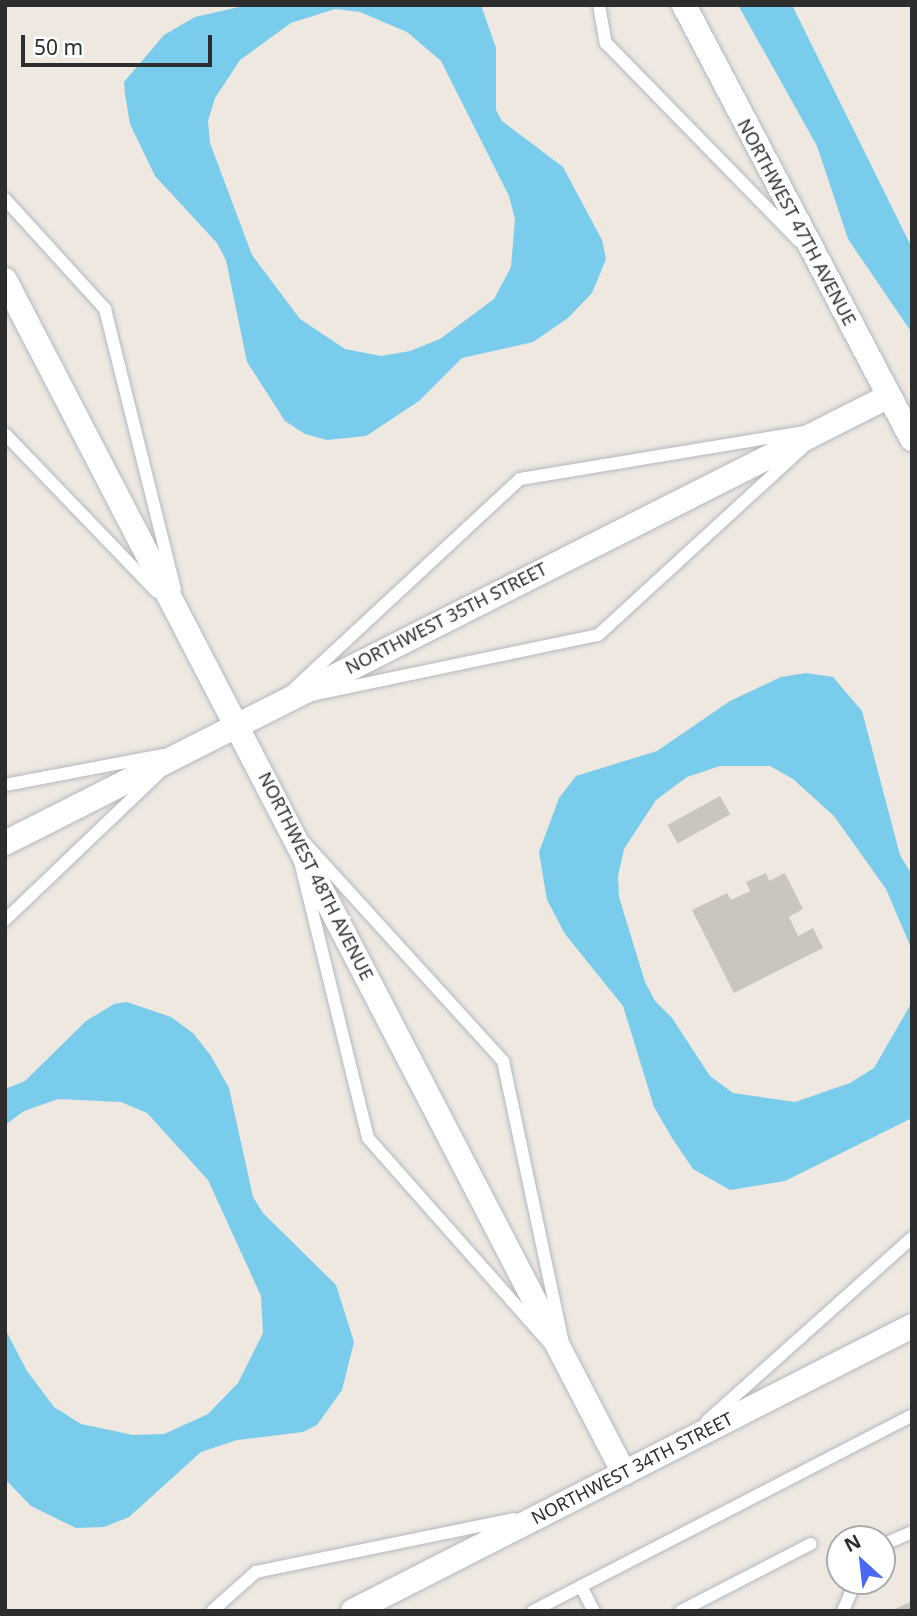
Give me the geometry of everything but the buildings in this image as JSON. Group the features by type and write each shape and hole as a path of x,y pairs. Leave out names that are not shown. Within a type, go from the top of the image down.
{"street":[{"name":"NORTHWEST 47TH AVENUE","path":"684,5 912,439"},
{"name":"NORTHWEST 48TH AVENUE","path":"5,280 238,723 624,1473"},
{"name":"NORTHWEST 35TH STREET","path":"5,843 281,701 889,396"},
{"name":"NORTHWEST 34TH STREET","path":"353,1611 912,1326"}],"lane":[{"path":"599,5 606,43 817,259"},
{"path":"5,199 105,309 182,617"},
{"path":"281,701 520,479 823,429"},
{"path":"281,701 598,635 823,429"},
{"path":"5,434 182,617"},
{"path":"5,785 183,751"},
{"path":"5,920 183,751"},
{"path":"292,829 368,1138 567,1363"},
{"path":"292,829 503,1061 567,1363"},
{"path":"683,1442 912,1238"},
{"path":"533,1611 911,1416"},
{"path":"212,1611 256,1572 544,1513"},
{"path":"681,1611 811,1544"},
{"path":"581,1586 594,1611"}],"water":[{"path":"248,5 481,5 496,48 496,110 502,121 563,167 602,240 606,259 592,293 568,318 533,342 462,358 419,401 366,436 327,440 305,434 285,421 247,362 226,260 217,243 155,176 130,124 124,82 164,35 195,17","holes":["335,9 360,12 407,32 441,61 509,196 515,219 511,267 494,299 440,339 410,351 381,356 345,349 300,319 252,255 210,143 208,121 215,98 240,60 291,23"]},
{"path":"738,5 792,5 912,248 912,333 848,239 817,146"},
{"path":"806,673 833,677 862,711 900,855 912,875 912,950 886,889 834,816 793,779 770,766 720,766 687,777 656,800 624,849 618,876 619,897 645,982 655,1001 672,1018 710,1076 733,1093 795,1102 850,1083 874,1068 912,1002 912,1118 785,1181 730,1190 693,1169 654,1107 623,1006 565,934 547,900 539,852 559,798 576,776 657,751 730,701 781,677"},
{"path":"127,1002 171,1017 193,1033 211,1056 229,1088 253,1197 263,1213 336,1285 354,1342 342,1390 317,1425 303,1432 237,1440 201,1452 129,1517 104,1527 76,1528 31,1506 5,1479 5,1329 27,1371 54,1407 81,1424 133,1435 164,1434 208,1414 238,1383 263,1333 261,1296 208,1180 147,1113 121,1102 58,1099 24,1111 5,1125 5,1089 25,1081 86,1021 114,1004"}]}
